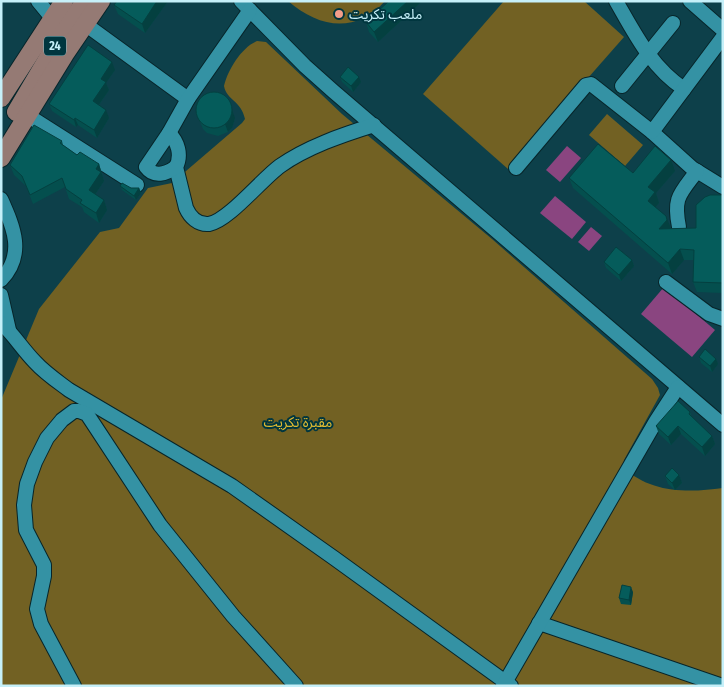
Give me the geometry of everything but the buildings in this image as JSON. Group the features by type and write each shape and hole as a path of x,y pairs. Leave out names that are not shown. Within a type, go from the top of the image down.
{"main road":[{"path":"2,96 64,1"},
{"name":"24","path":"1,138 27,92 85,1"},
{"path":"1,158 101,1"}],"street":[{"path":"38,1 52,18"},
{"path":"616,1 647,54 663,72 684,89"},
{"path":"690,1 723,30"},
{"path":"176,167 164,173 156,174 146,167 169,133 188,98 245,6 305,66 723,424"},
{"path":"622,86 673,22"},
{"path":"86,24 188,98"},
{"path":"652,132 723,37"},
{"path":"516,168 586,85 591,84 652,132 697,171 723,187"},
{"path":"27,115 137,185"},
{"path":"169,133 178,148 176,167 184,203 189,214 197,221 208,224 222,218 275,170 296,156 330,140 374,126"},
{"path":"679,228 676,211 678,198 697,171"},
{"path":"1,199 13,227 16,245 12,262 1,280"},
{"path":"666,282 709,314 723,319"},
{"path":"1,295 5,327 36,364 82,405 232,486 334,558 506,685 539,623 656,421 678,387"},
{"path":"74,686 38,615 37,609 44,576 44,565 26,530 24,505 27,484 34,462 47,438 68,414 82,405"},
{"path":"82,405 86,414 160,525 233,616 296,686"},
{"path":"539,623 720,686 723,680"}],"green space":[{"name":"ملعب تكريت","path":"288,1 385,1 374,12 362,19 350,23 337,23 325,22 312,17"},
{"path":"504,1 584,1 624,37 508,169 423,94"},
{"name":"مقبرة تكريت","path":"257,41 266,42 342,114 492,239 652,379 660,395 624,460 623,467 645,482 670,489 723,488 723,686 1,686 1,400 39,309 100,232 119,228 148,188 172,183 245,119 240,108 228,95 224,86 236,59 246,48"},
{"path":"607,114 643,145 625,166 589,135"}],"shaded area":[{"path":"567,146 581,158 560,182 546,170"},
{"path":"555,196 586,222 572,239 540,213"},
{"path":"591,227 602,236 589,251 578,242"},
{"path":"664,287 715,330 692,357 641,314"}],"place":[{"name":"ملعب تكريت","path":"339,14"}]}
